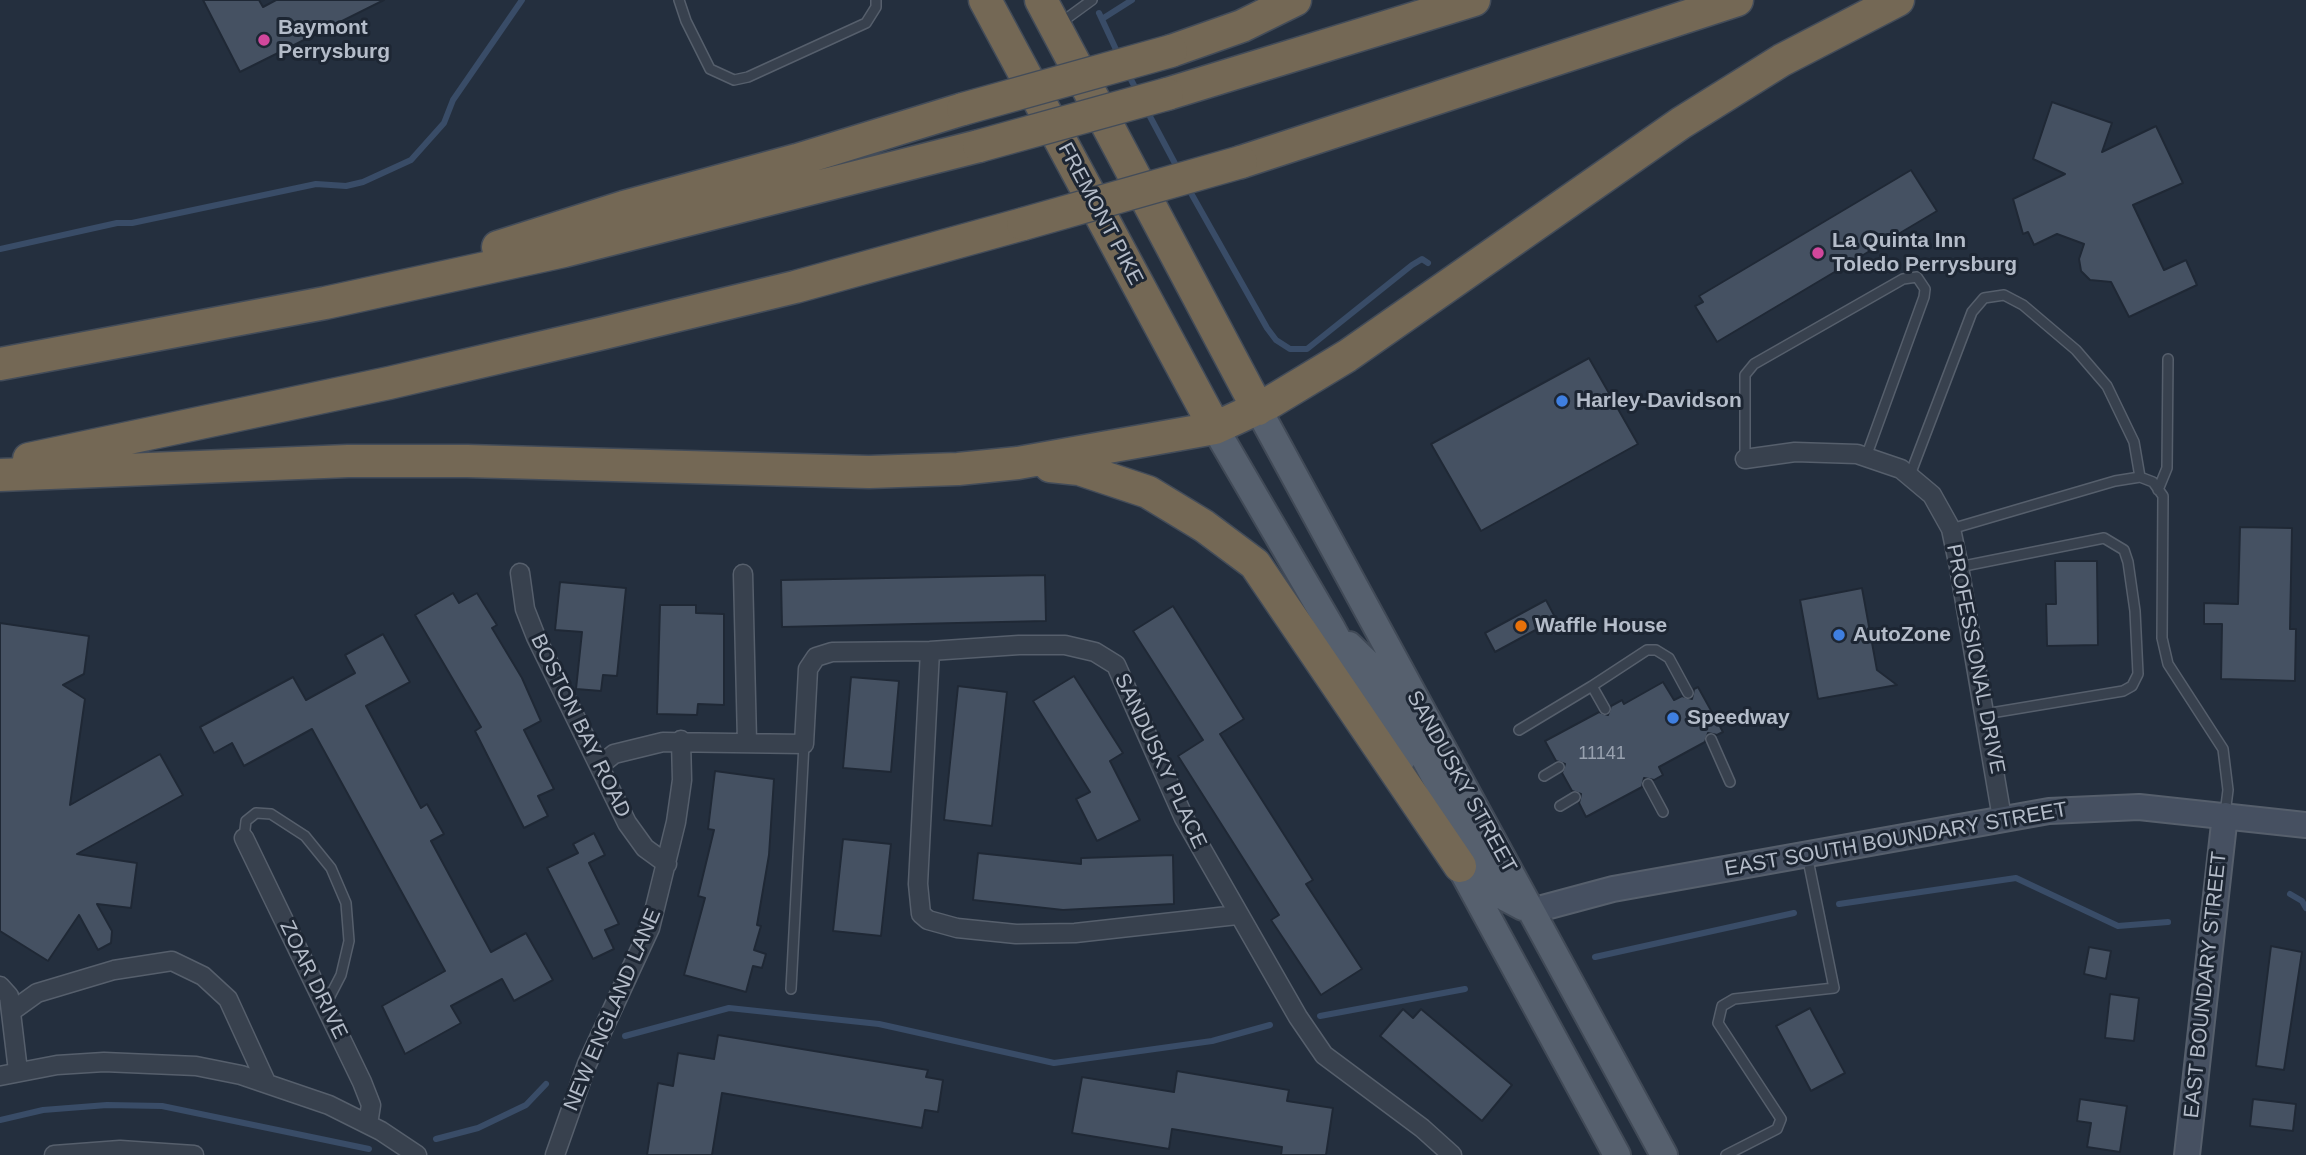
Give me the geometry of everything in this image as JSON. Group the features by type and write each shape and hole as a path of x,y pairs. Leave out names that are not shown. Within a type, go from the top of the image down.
{"highway":[{"name":"FREMONT PIKE","path":"985,0 1215,428"},
{"path":"325,303 624,207 797,160 963,109 1171,51 1242,26 1295,0"},
{"path":"0,363 325,303 564,251 979,146 1167,94 1474,0"},
{"path":"0,465 389,383 795,287 1241,162 1737,0"},
{"path":"0,475 348,460 869,472 958,469 1018,463 1215,428 1258,408 1347,356 1681,123 1782,60 1898,0"},
{"path":"1048,13 1258,408"},
{"path":"1018,463 1079,469 1148,492 1204,526 1255,564 1460,866"}],"main road":[{"name":"SANDUSKY STREET","path":"1258,408 1664,1155"},
{"name":"SANDUSKY STREET","path":"1215,428 1331,627 1617,1155"},
{"path":"1331,627 1378,673 1489,876 1506,898 1531,911"}],"street":[{"name":"PROFESSIONAL DRIVE","path":"1745,458 1795,452 1828,452 1866,457 1910,475 1932,495 1951,529 2002,818"},
{"name":"BOSTON BAY ROAD","path":"520,573 525,609 536,637 599,766 637,839 667,864"},
{"path":"743,574 747,741"},
{"name":"SANDUSKY PLACE","path":"804,744 808,669 816,657 832,652 1065,645 1109,659 1123,678 1184,818 1237,915 1324,1055 1452,1155"},
{"path":"930,651 918,884 921,914 928,920 957,928 1016,934 1164,925 1237,915"},
{"path":"599,766 614,754 633,747 681,740 804,744"},
{"name":"NEW ENGLAND LANE","path":"555,1155 587,1064 650,928 667,864 682,780 681,740"},
{"name":"EAST SOUTH BOUNDARY STREET","path":"1531,911 1613,889 2002,818 2094,807 2139,807 2306,825"},
{"name":"EAST BOUNDARY STREET","path":"2187,1155 2225,815"},
{"name":"ZOAR DRIVE","path":"244,838 371,1105 368,1124"},
{"path":"12,1012 37,993 114,970 173,961 203,975 228,999 266,1082"},
{"path":"0,986 9,996 12,1012 9,1074 104,1062 196,1066 266,1082 329,1105 368,1124 417,1155"},
{"path":"54,1155 120,1150 194,1155"}],"lane":[{"path":"679,0 686,21 710,69 719,76 734,80 748,77 866,23 876,7 876,0"},
{"path":"1048,13 1092,0"},
{"path":"1745,458 1745,375 1754,364 1903,279 1917,277 1925,289 1924,297 1866,457"},
{"path":"1910,475 1972,312 1984,298 2004,295 2023,305 2076,350 2107,386 2134,443 2140,477"},
{"path":"2158,489 2166,468 2168,359"},
{"path":"1951,529 2102,484 2140,477 2152,482 2163,496 2162,638 2168,664 2223,749 2228,790 2225,815"},
{"path":"1959,567 2104,538 2124,550 2129,562 2138,674 2132,686 2123,691 1985,714"},
{"path":"1519,730 1647,650 1656,650 1669,658 1688,693"},
{"path":"1592,686 1605,709"},
{"path":"1711,739 1730,782"},
{"path":"791,989 804,744"},
{"path":"1544,776 1559,767"},
{"path":"1648,784 1663,812"},
{"path":"1560,806 1575,797"},
{"path":"244,838 246,821 256,813 271,814 305,836 331,868 346,903 349,941 341,975 325,1006"},
{"path":"1726,1155 1777,1129 1781,1119 1718,1023 1722,1006 1734,999 1833,988 1807,854"}],"building":[{"name":"Baymont Perrysburg","path":"203,0 259,0 263,7 276,0 384,0 240,72"},
{"path":"2052,102 2112,123 2102,152 2156,126 2183,183 2133,205 2164,270 2186,260 2197,285 2129,317 2111,282 2090,280 2081,271 2079,259 2084,244 2057,234 2034,245 2028,232 2023,234 2013,199 2065,174 2033,159"},
{"name":"La Quinta Inn Toledo Perrysburg","path":"1911,170 1937,211 1717,342 1695,306 1703,302 1699,296"},
{"name":"Harley-Davidson","path":"1589,358 1638,444 1481,531 1431,444"},
{"path":"2240,527 2292,528 2290,629 2296,629 2295,681 2221,679 2222,624 2204,624 2204,603 2238,604"},
{"path":"2055,561 2097,561 2098,645 2047,646 2046,604 2056,604"},
{"path":"1045,575 1046,621 782,627 781,580"},
{"path":"560,582 626,588 617,676 603,675 601,691 576,689 582,632 555,630"},
{"name":"AutoZone","path":"1862,588 1877,670 1897,685 1818,699 1800,600"},
{"path":"453,593 459,603 477,593 497,625 492,628 522,678 541,721 524,730 554,789 538,796 548,816 524,828 475,731 481,727 415,615"},
{"name":"Waffle House","path":"1546,600 1556,619 1495,652 1485,633"},
{"path":"660,605 696,605 696,613 724,614 724,705 698,704 697,715 657,714"},
{"path":"1173,606 1244,719 1220,734 1313,880 1306,884 1362,969 1321,995 1271,920 1279,915 1178,756 1203,740 1133,631"},
{"path":"0,623 89,636 84,674 63,685 85,699 70,805 160,754 183,795 77,854 137,863 131,908 97,904 112,931 111,943 98,950 79,915 48,961 0,931"},
{"path":"383,634 410,682 366,706 421,808 427,804 444,834 431,841 491,952 526,933 553,980 514,1001 502,979 451,1006 461,1023 405,1054 382,1006 445,971 312,729 244,766 232,743 214,753 200,727 293,677 306,700 355,673 345,655"},
{"path":"1074,676 1123,753 1110,761 1140,820 1097,841 1076,799 1090,792 1033,701"},
{"path":"851,677 899,681 891,772 843,768"},
{"name":"Speedway","path":"1663,682 1674,700 1682,696 1692,699 1694,689 1698,687 1723,732 1717,735 1708,733 1705,742 1659,767 1663,775 1654,780 1644,778 1642,787 1586,817 1579,803 1581,794 1572,791 1562,773 1565,764 1556,761 1545,741 1599,712 1608,715 1611,706 1622,700 1624,704"},
{"path":"958,686 1007,692 992,826 944,820"},
{"path":"715,771 774,779 769,855 757,925 761,926 754,950 766,954 762,968 753,966 746,992 684,975 705,898 698,896 714,830 708,829"},
{"path":"594,833 605,855 589,863 619,924 605,930 614,949 593,959 547,868 578,853 573,844"},
{"path":"843,839 891,844 881,936 833,931"},
{"path":"978,853 1081,864 1081,858 1173,855 1174,904 1063,910 973,900"},
{"path":"2271,946 2302,952 2284,1070 2256,1066"},
{"path":"2089,947 2111,951 2106,979 2084,974"},
{"path":"2110,994 2139,998 2134,1041 2105,1038"},
{"path":"1810,1008 1845,1073 1811,1091 1776,1026"},
{"path":"1403,1009 1413,1018 1421,1009 1512,1085 1482,1121 1380,1036"},
{"path":"718,1035 928,1070 926,1077 943,1080 938,1112 925,1110 922,1128 722,1093 712,1155 647,1155 658,1083 673,1086 678,1053 714,1059"},
{"path":"1177,1071 1289,1090 1287,1101 1333,1108 1326,1155 1281,1155 1282,1147 1172,1129 1169,1149 1072,1133 1082,1077 1174,1092"},
{"path":"2080,1099 2127,1106 2120,1152 2087,1147 2091,1123 2077,1121"},
{"path":"2253,1099 2296,1104 2293,1131 2250,1126"}],"waterway":[{"path":"0,249 316,184 346,186 363,182 411,160 444,123 453,100 522,0"},
{"path":"1102,19 1132,0"},
{"path":"1099,13 1119,56"},
{"path":"1127,72 1138,93"},
{"path":"1146,109 1179,171"},
{"path":"1187,186 1267,328 1276,340 1290,349 1307,349 1412,265 1422,259 1428,263"},
{"path":"1839,904 2016,878 2118,926 2168,922"},
{"path":"2290,894 2302,901 2306,908"},
{"path":"1595,957 1794,913"},
{"path":"1320,1016 1465,989"},
{"path":"625,1036 729,1008 879,1024 1054,1063 1212,1041 1270,1025"},
{"path":"436,1139 478,1128 526,1105 546,1084"},
{"path":"0,1120 43,1110 107,1105 162,1106 369,1149"}],"place":[{"name":"Baymont Perrysburg","path":"264,40"},
{"name":"La Quinta Inn Toledo Perrysburg","path":"1818,253"},
{"name":"Harley-Davidson","path":"1562,401"},
{"name":"Waffle House","path":"1521,626"},
{"name":"AutoZone","path":"1839,635"},
{"name":"Speedway","path":"1673,718"}]}
